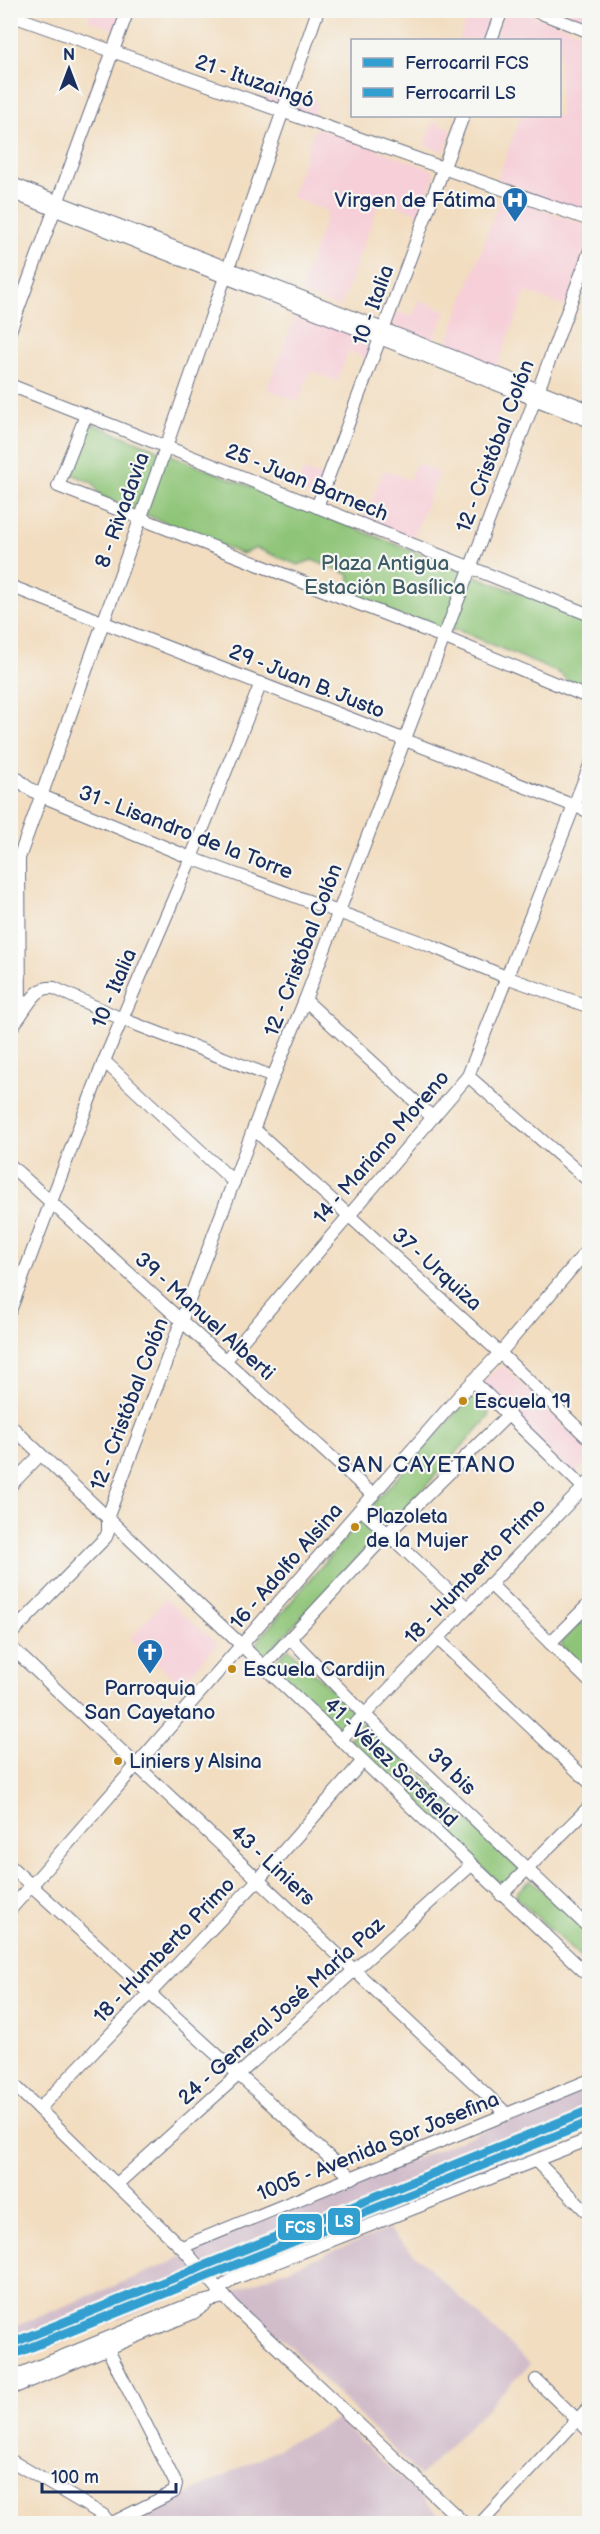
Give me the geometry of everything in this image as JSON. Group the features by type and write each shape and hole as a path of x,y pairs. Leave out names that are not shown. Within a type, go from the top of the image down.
{"street":[{"path":"10,331 128,10"},
{"name":"8 - Rivadavia","path":"15,1012 15,858 42,796 318,10"},
{"path":"491,39 502,10"},
{"path":"533,10 590,32"},
{"name":"21 - Ituzaingó","path":"10,15 590,220"},
{"name":"10 - Italia","path":"317,507 463,117"},
{"path":"10,183 57,206 536,395 590,421"},
{"path":"10,192 57,206"},
{"name":"12 - Cristóbal Colón","path":"10,1635 106,1537 108,1516 181,1320 255,1130 273,1077 339,912 590,250"},
{"name":"25 - Juan Barnech","path":"10,385 590,615"},
{"path":"536,395 590,410"},
{"path":"86,415 58,486 443,637 590,698"},
{"name":"29 - Juan B. Justo","path":"10,586 590,812"},
{"name":"10 - Italia","path":"10,1311 104,1061 191,858 261,683"},
{"name":"14 - Mariano Moreno","path":"225,1361 468,1076 590,765"},
{"name":"31 - Lisandro de la Torre","path":"10,772 27,788 42,796 191,858 590,1007"},
{"path":"10,1030 15,1012 40,990 54,987 122,1019 273,1077"},
{"path":"305,1000 432,1117"},
{"path":"104,1061 234,1182"},
{"path":"468,1076 590,1182"},
{"name":"37 - Urquiza","path":"255,1130 500,1353 590,1440"},
{"name":"39 - Manuel Alberti","path":"10,1165 373,1495"},
{"name":"16 - Adolfo Alsina","path":"10,1910 500,1353 590,1247"},
{"path":"473,1381 587,1484"},
{"path":"264,1666 387,1534 509,1414"},
{"name":"41 - Vélez Sarsfield","path":"10,1425 108,1516 470,1866 590,1977"},
{"path":"10,1486 40,1455"},
{"name":"18 - Humberto Primo","path":"340,1740 587,1484"},
{"path":"361,1509 467,1608"},
{"path":"490,1584 590,1682"},
{"path":"550,1643 590,1603"},
{"name":"39 bis","path":"290,1638 364,1714 590,1929"},
{"path":"438,1639 590,1783"},
{"name":"43 - Liniers","path":"10,1647 507,2114"},
{"name":"18 - Humberto Primo","path":"39,2109 259,1879 363,1762"},
{"path":"501,1895 590,1806"},
{"path":"10,1866 151,1992 352,2178"},
{"name":"24 - General José María Paz","path":"117,2184 470,1866"},
{"name":"1005 - Avenida Sor Josefina","path":"182,2247 590,2080"},
{"path":"10,2081 182,2247 222,2294 465,2523"},
{"path":"10,2389 188,2305 209,2302 222,2294 233,2279 590,2139"},
{"path":"536,2161 590,2215"},
{"path":"10,2378 105,2344"},
{"path":"10,2460 103,2515 110,2523 176,2490 176,2484 105,2344"},
{"path":"536,2380 590,2432"},
{"path":"480,2523 590,2406"}],"shaded area":[{"path":"92,11 123,11 116,30 88,20"},
{"path":"470,11 495,11 485,39 459,39"},
{"path":"505,11 521,11 589,35 589,216 497,180 521,117 561,117 561,39 494,39"},
{"path":"544,11 589,11 589,27"},
{"path":"269,85 287,90 282,103 278,105 264,100"},
{"path":"292,94 318,103 312,117 289,110"},
{"path":"433,122 452,129 444,152 425,145"},
{"path":"315,127 433,170 435,174 421,214 380,200 340,308 300,292 328,211 291,197"},
{"path":"502,194 589,226 589,244 566,307 526,292 496,369 445,349"},
{"path":"419,300 446,311 432,344 391,324 394,311 412,317"},
{"path":"298,310 373,342 368,359 349,351 337,381 310,371 299,402 267,389"},
{"path":"416,463 439,473 413,538 364,519 384,470 409,480"},
{"path":"303,471 325,478 315,496 295,491"},
{"path":"504,1367 589,1449 589,1459 574,1476 482,1384 498,1368"},
{"path":"165,1599 217,1644 181,1684 130,1639"},
{"path":"589,2088 589,2129 11,2363 11,2328 177,2260 194,2249"},
{"path":"388,2229 530,2364 420,2476 234,2291"},
{"path":"337,2419 445,2520 445,2523 129,2523"}],"green space":[{"name":"Plaza Antigua Estación Basílica","path":"90,423 589,621 589,690 569,681 559,673 458,630 440,631 357,599 348,574 312,560 298,565 256,548 242,554 100,496 93,483 72,474"},
{"path":"470,1398 484,1404 489,1417 392,1523 386,1523 372,1510 373,1504"},
{"name":"Plazoleta de la Mujer","path":"364,1520 380,1534 264,1657 260,1656 254,1649 255,1644 360,1521"},
{"path":"589,1612 589,1675 561,1645"},
{"path":"288,1648 351,1708 351,1715 338,1728 335,1728 270,1667"},
{"path":"364,1721 520,1870 502,1886 498,1883 349,1739"},
{"path":"531,1880 589,1932 589,1966 516,1897 517,1892"}],"rail line":[{"name":"FCS","path":"10,2344 590,2110"},
{"name":"LS","path":"14,2354 590,2122"}],"place":[{"name":"Virgen de Fátima","path":"515,223"},
{"name":"Escuela 19","path":"463,1401"},
{"name":"Plazoleta de la Mujer","path":"355,1527"},
{"name":"Escuela Cardijn","path":"232,1669"},
{"name":"Parroquia San Cayetano","path":"150,1675"},
{"name":"Liniers y Alsina","path":"118,1761"}],"district":[{"name":"SAN CAYETANO","path":"427,1464"}]}
